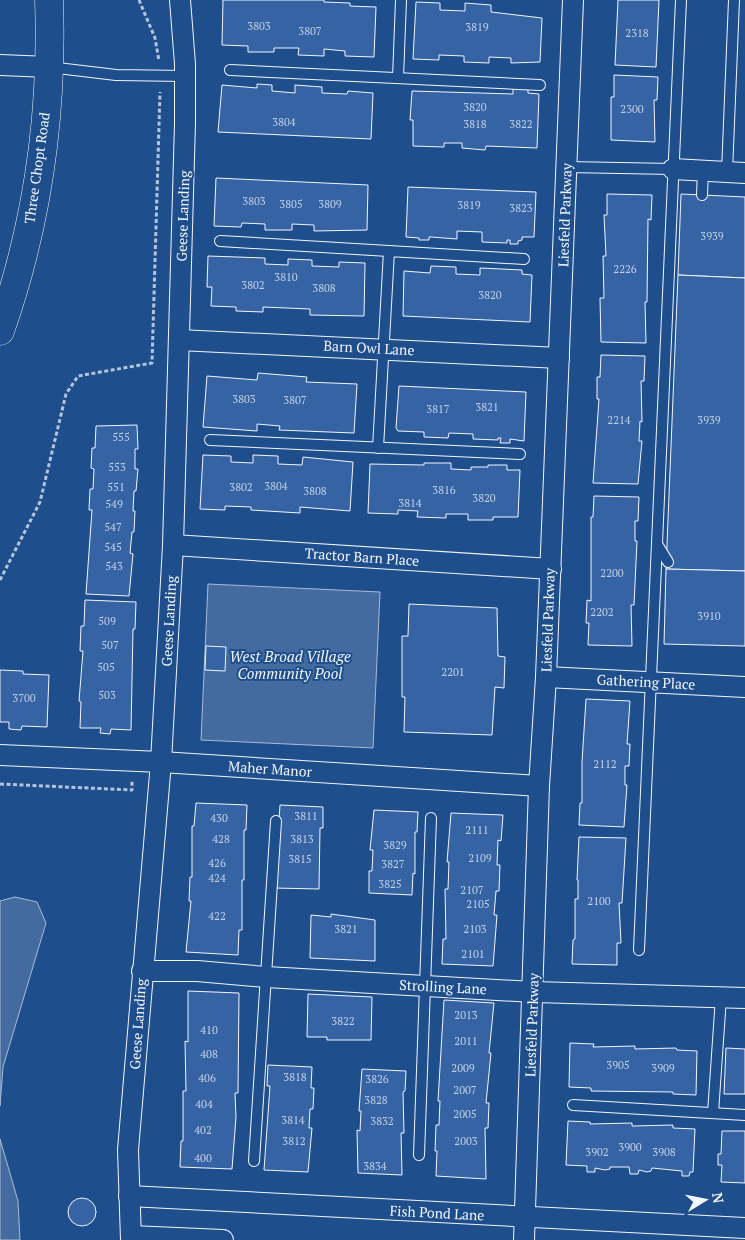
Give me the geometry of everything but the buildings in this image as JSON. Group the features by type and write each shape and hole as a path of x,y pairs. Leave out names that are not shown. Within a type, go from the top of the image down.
{"main road":[{"name":"Three Chopt Road","path":"0,331 13,295 34,202 49,67 50,0"}],"street":[{"name":"Geese Landing","path":"131,1238 128,1150 161,762 173,545 185,76 180,0"},
{"name":"Liesfeld Parkway","path":"524,1240 534,992 539,786 551,569 573,0"},
{"path":"0,65 49,67"},
{"path":"673,169 736,172"},
{"name":"Barn Owl Lane","path":"179,340 559,358"},
{"name":"Tractor Barn Place","path":"173,545 551,569"},
{"name":"Gathering Place","path":"546,677 745,687"},
{"name":"Maher Manor","path":"0,755 161,762 539,786"},
{"name":"Strolling Lane","path":"142,971 197,971 266,977 534,992 745,998"},
{"name":"Fish Pond Lane","path":"129,1196 745,1228"},
{"path":"131,1238 223,1240"}],"lane":[{"path":"398,78 401,0"},
{"path":"639,950 680,0"},
{"path":"734,0 736,172"},
{"path":"49,67 160,77 185,76"},
{"path":"230,70 540,85"},
{"path":"567,167 673,169"},
{"path":"702,195 703,171"},
{"path":"220,241 524,259"},
{"path":"378,448 388,251"},
{"path":"210,440 520,454"},
{"path":"657,544 668,562"},
{"path":"419,1155 431,818"},
{"path":"254,1161 276,821"},
{"path":"713,1114 721,997"},
{"path":"573,1106 745,1115"}],"path":[{"path":"0,580 40,502 66,394 78,376 152,363 160,77 155,38 140,0"}],"water":[{"name":"West Broad Village Community Pool","path":"208,584 380,592 373,748 201,740"},
{"path":"15,897 37,902 46,923 3,1067 0,1106 0,901"},
{"path":"0,1139 18,1201 20,1240 0,1240"}]}
